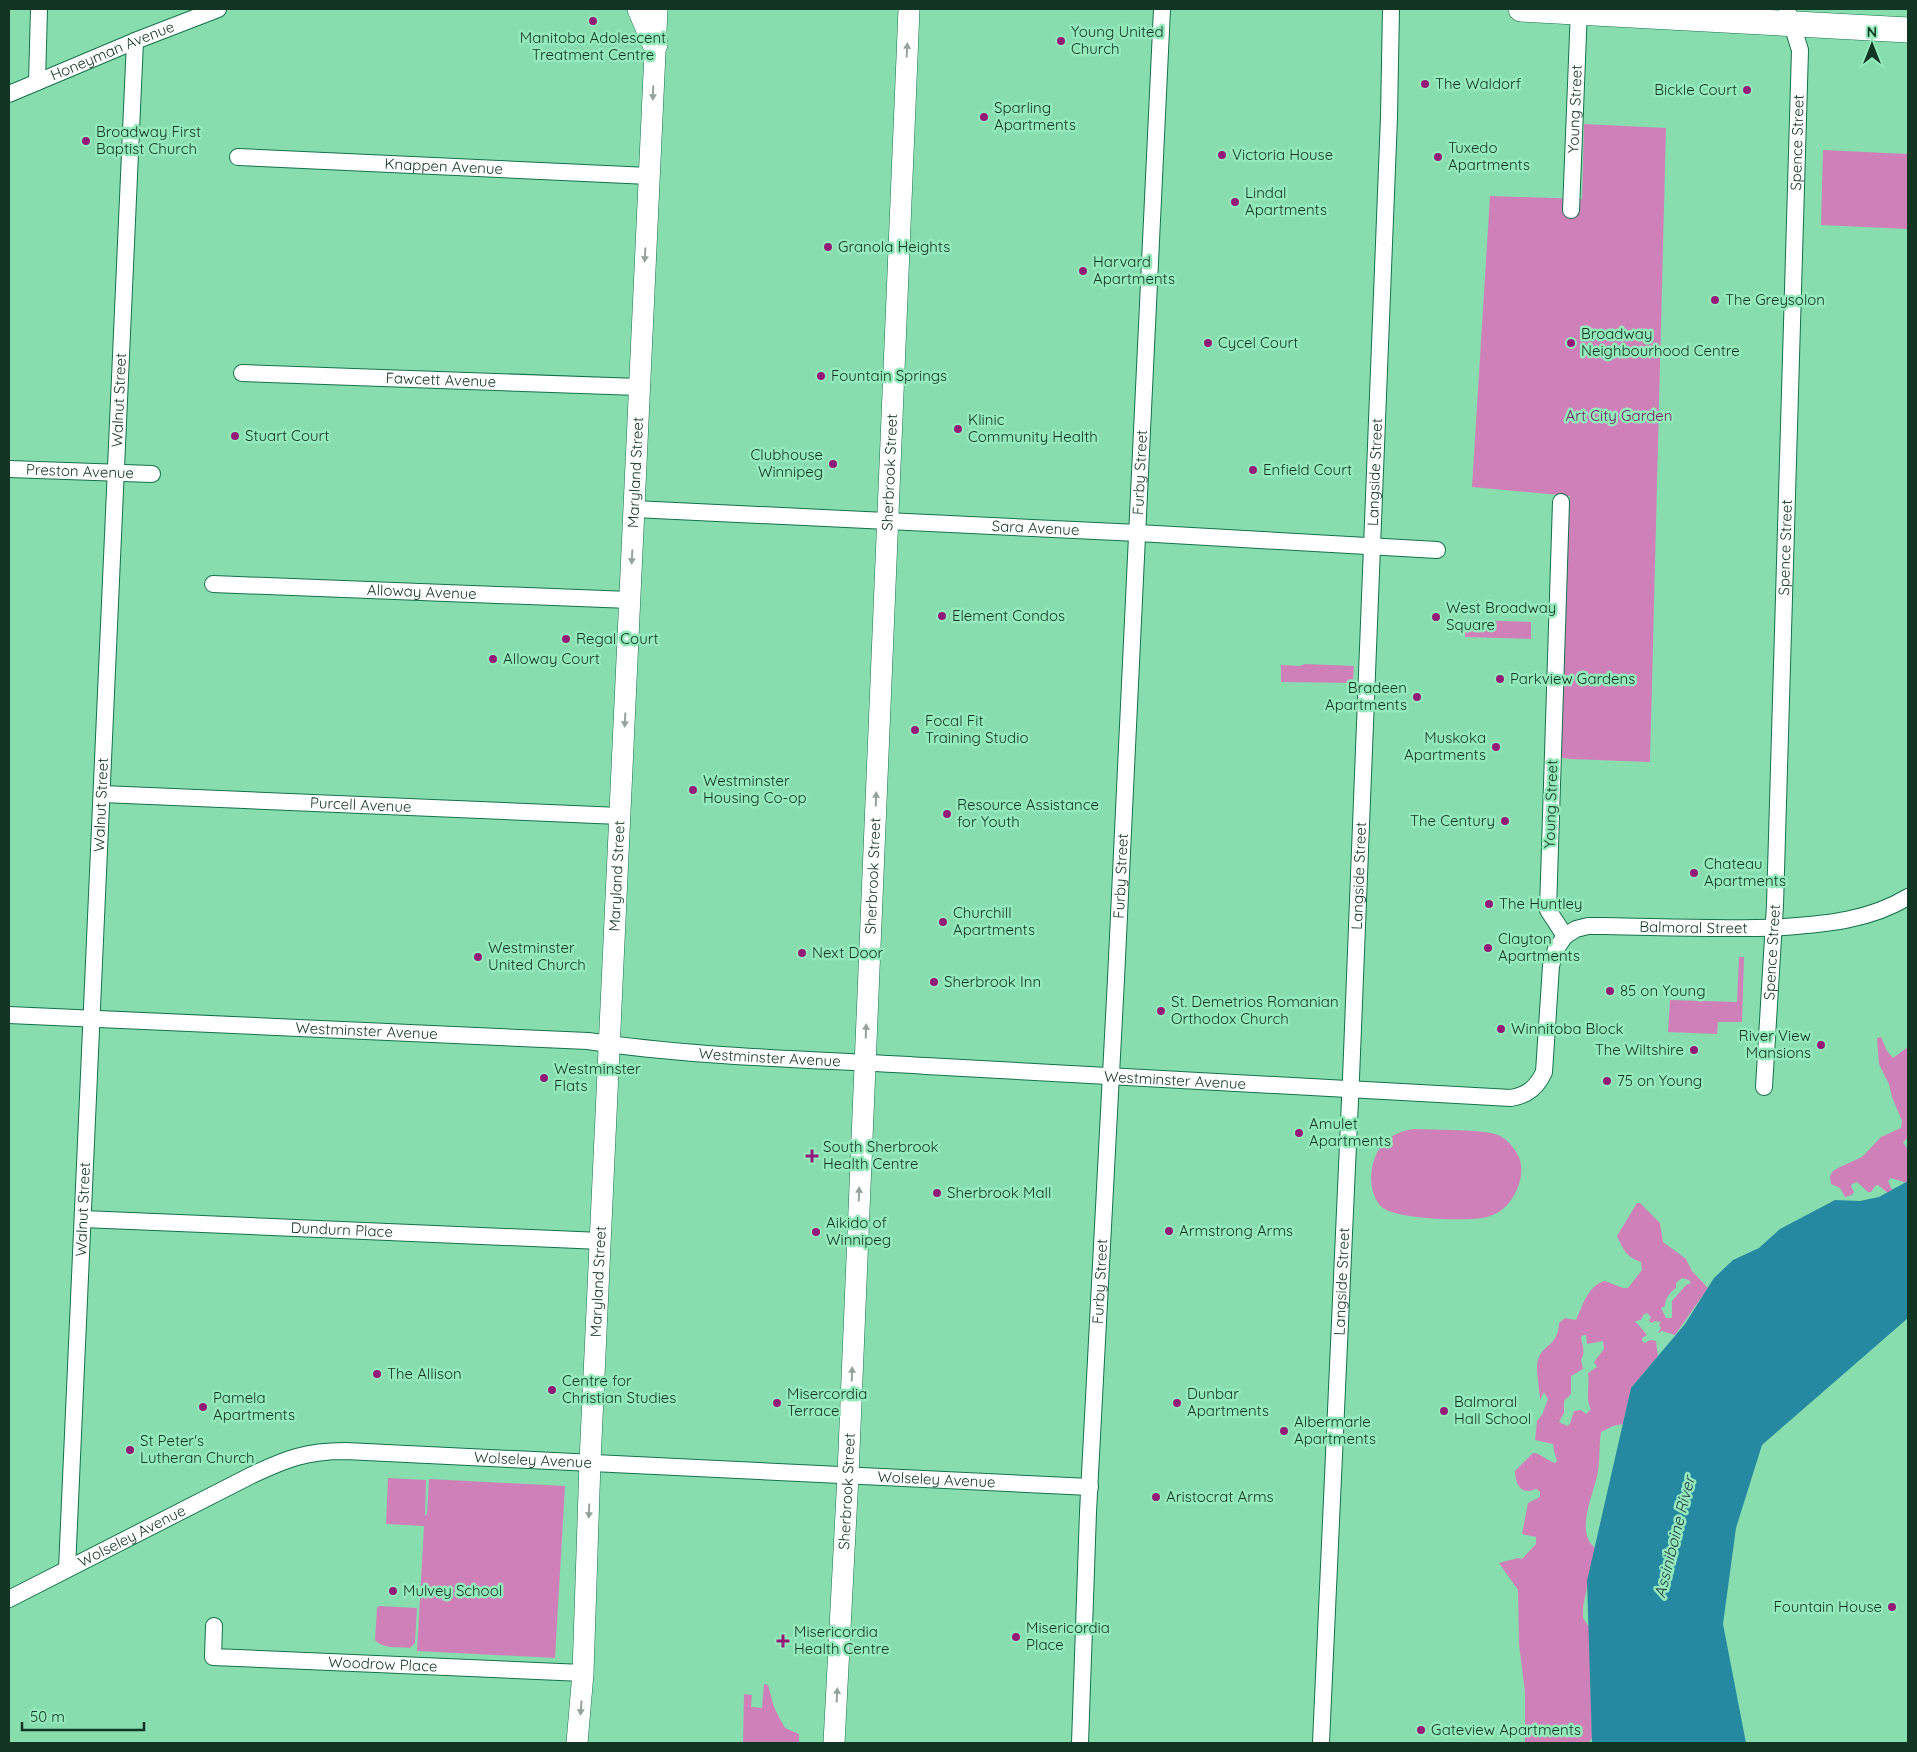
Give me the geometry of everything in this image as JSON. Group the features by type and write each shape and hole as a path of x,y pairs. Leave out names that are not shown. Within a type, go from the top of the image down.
{"highway":[{"path":"640,9 655,44"},
{"path":"1521,9 1790,16 1908,30"}],"main road":[{"name":"Maryland Street","path":"577,1743 583,1673 590,1462 656,9"},
{"name":"Sherbrook Street","path":"834,1743 848,1475 908,9"}],"street":[{"path":"37,82 39,9"},
{"name":"Honeyman Avenue","path":"9,94 135,41 218,9"},
{"name":"Furby Street","path":"1080,1743 1090,1487 1138,533 1162,9"},
{"name":"Langside Street","path":"1321,1743 1372,546 1391,9"},
{"name":"Young Street","path":"1571,210 1579,10"},
{"name":"Spence Street","path":"1764,1088 1773,927 1800,50 1790,16"},
{"name":"Walnut Street","path":"67,1569 135,41"},
{"name":"Knappen Avenue","path":"238,157 649,176"},
{"name":"Fawcett Avenue","path":"242,373 639,387"},
{"name":"Preston Avenue","path":"9,469 152,474"},
{"name":"Young Street","path":"1561,502 1548,910 1565,936"},
{"name":"Sara Avenue","path":"634,509 1138,533 1438,550"},
{"name":"Alloway Avenue","path":"213,584 630,600"},
{"name":"Purcell Avenue","path":"102,794 620,816"},
{"name":"Balmoral Street","path":"1565,936 1588,926 1749,930 1823,925 1848,920 1886,908 1908,897"},
{"name":"Westminster Avenue","path":"9,1015 569,1040 731,1055 1511,1098 1530,1092 1544,1072 1551,966 1556,949 1565,936"},
{"name":"Dundurn Place","path":"83,1219 600,1241"},
{"name":"Wolseley Avenue","path":"9,1599 252,1475 288,1459 307,1454 345,1451 1090,1487"},
{"name":"Woodrow Place","path":"214,1626 213,1657 583,1673"}],"green space":[{"name":"Broadway Neighbourhood Centre","path":"1584,124 1666,128 1650,762 1557,757 1570,496 1472,487 1490,196 1582,199"},
{"path":"1823,150 1908,154 1908,229 1821,225"},
{"path":"1466,620 1531,622 1531,639 1465,637"},
{"path":"1305,664 1354,666 1353,683 1281,682 1281,665 1300,666"},
{"path":"1739,957 1744,957 1742,1022 1718,1022 1717,1034 1668,1032 1670,1000 1737,1002"},
{"path":"1881,1037 1887,1051 1893,1058 1908,1047 1908,1138 1903,1142 1908,1150 1908,1181 1907,1183 1891,1178 1888,1181 1892,1190 1888,1193 1878,1185 1871,1192 1868,1192 1857,1182 1851,1186 1854,1192 1852,1195 1845,1197 1840,1188 1831,1184 1830,1177 1832,1172 1862,1157 1881,1137 1901,1128 1902,1121 1889,1084 1879,1064 1877,1038"},
{"path":"1415,1129 1491,1133 1506,1140 1518,1156 1521,1165 1518,1186 1509,1203 1491,1216 1465,1219 1417,1217 1391,1212 1383,1208 1374,1194 1372,1186 1371,1177 1374,1159 1382,1145 1389,1138 1401,1132"},
{"path":"1637,1203 1640,1203 1660,1223 1663,1242 1686,1259 1692,1271 1708,1288 1675,1335 1662,1331 1658,1333 1661,1328 1659,1325 1661,1322 1654,1321 1652,1323 1649,1321 1651,1317 1647,1313 1643,1315 1641,1320 1635,1321 1647,1335 1642,1338 1642,1341 1645,1343 1650,1340 1656,1341 1658,1356 1631,1388 1623,1424 1613,1426 1601,1432 1598,1471 1586,1522 1586,1532 1589,1541 1595,1548 1583,1607 1583,1618 1589,1627 1592,1738 1588,1743 1525,1743 1525,1692 1519,1644 1518,1590 1499,1563 1518,1558 1522,1559 1536,1544 1536,1537 1522,1534 1528,1503 1540,1497 1540,1492 1537,1489 1525,1491 1522,1489 1517,1481 1515,1471 1533,1453 1539,1454 1555,1463 1557,1461 1553,1444 1535,1440 1537,1421 1542,1415 1548,1399 1544,1392 1540,1400 1538,1360 1543,1350 1556,1337 1559,1323 1565,1318 1576,1320 1590,1291 1599,1283 1605,1281 1628,1288 1642,1270 1641,1262 1632,1258 1626,1252 1617,1236","holes":["1682,1278 1689,1280 1691,1283 1686,1285 1672,1301 1672,1318 1666,1318 1661,1308 1665,1306 1669,1295 1676,1288 1676,1283","1586,1335 1587,1344 1603,1341 1604,1349 1594,1362 1597,1367 1588,1373 1588,1401 1591,1409 1586,1414 1581,1410 1574,1411 1570,1424 1567,1426 1559,1422 1564,1413 1564,1401 1571,1394 1571,1376 1583,1369 1581,1337"]},
{"path":"388,1478 426,1480 425,1516 427,1514 429,1479 565,1486 555,1658 417,1651 424,1526 386,1524"},
{"path":"379,1606 417,1608 415,1643 410,1648 382,1645 375,1640 377,1608"},
{"path":"764,1684 768,1685 774,1707 785,1728 799,1734 799,1743 743,1743 744,1694 752,1695 751,1707 762,1708"}],"water":[{"name":"Assiniboine River","path":"1908,1181 1908,1318 1762,1445 1736,1528 1723,1624 1746,1743 1592,1743 1587,1581 1631,1388 1685,1324 1714,1278 1733,1260 1759,1248 1780,1229 1835,1200 1860,1201 1879,1197"}],"place":[{"name":"Manitoba Adolescent Treatment Centre","path":"593,21"},
{"name":"Young United Church","path":"1061,41"},
{"name":"The Waldorf","path":"1425,84"},
{"name":"Bickle Court","path":"1747,90"},
{"name":"Sparling Apartments","path":"984,117"},
{"name":"Broadway First Baptist Church","path":"86,141"},
{"name":"Victoria House","path":"1222,155"},
{"name":"Tuxedo Apartments","path":"1438,157"},
{"name":"Lindal Apartments","path":"1235,202"},
{"name":"Granola Heights","path":"828,247"},
{"name":"Harvard Apartments","path":"1083,271"},
{"name":"The Greysolon","path":"1715,300"},
{"name":"Cycel Court","path":"1208,343"},
{"name":"Broadway Neighbourhood Centre","path":"1571,343"},
{"name":"Fountain Springs","path":"821,376"},
{"name":"Klinic Community Health","path":"958,429"},
{"name":"Stuart Court","path":"235,436"},
{"name":"Clubhouse Winnipeg","path":"833,464"},
{"name":"Enfield Court","path":"1253,470"},
{"name":"Element Condos","path":"942,616"},
{"name":"West Broadway Square","path":"1436,617"},
{"name":"Regal Court","path":"566,639"},
{"name":"Alloway Court","path":"493,659"},
{"name":"Parkview Gardens","path":"1500,679"},
{"name":"Bradeen Apartments","path":"1417,697"},
{"name":"Focal Fit Training Studio","path":"915,730"},
{"name":"Muskoka Apartments","path":"1496,747"},
{"name":"Westminster Housing Co-op","path":"693,790"},
{"name":"Resource Assistance for Youth","path":"947,814"},
{"name":"The Century","path":"1505,821"},
{"name":"Chateau Apartments","path":"1694,873"},
{"name":"The Huntley","path":"1489,904"},
{"name":"Churchill Apartments","path":"943,922"},
{"name":"Clayton Apartments","path":"1488,948"},
{"name":"Next Door","path":"802,953"},
{"name":"Westminster United Church","path":"478,957"},
{"name":"Sherbrook Inn","path":"934,982"},
{"name":"85 on Young","path":"1610,991"},
{"name":"St. Demetrios Romanian Orthodox Church","path":"1161,1011"},
{"name":"Winnitoba Block","path":"1501,1029"},
{"name":"River View Mansions","path":"1821,1045"},
{"name":"The Wiltshire","path":"1694,1050"},
{"name":"Westminster Flats","path":"544,1078"},
{"name":"75 on Young","path":"1607,1081"},
{"name":"Amulet Apartments","path":"1299,1133"},
{"name":"South Sherbrook Health Centre","path":"812,1156"},
{"name":"Sherbrook Mall","path":"937,1193"},
{"name":"Armstrong Arms","path":"1169,1231"},
{"name":"Aikido of Winnipeg","path":"816,1232"},
{"name":"The Allison","path":"377,1374"},
{"name":"Centre for Christian Studies","path":"552,1390"},
{"name":"Misercordia Terrace","path":"777,1403"},
{"name":"Dunbar Apartments","path":"1177,1403"},
{"name":"Pamela Apartments","path":"203,1407"},
{"name":"Balmoral Hall School","path":"1444,1411"},
{"name":"Albermarle Apartments","path":"1284,1431"},
{"name":"St Peter's Lutheran Church","path":"130,1450"},
{"name":"Aristocrat Arms","path":"1156,1497"},
{"name":"Mulvey School","path":"393,1591"},
{"name":"Fountain House","path":"1892,1607"},
{"name":"Misericordia Place","path":"1016,1637"},
{"name":"Misericordia Health Centre","path":"783,1641"},
{"name":"Gateview Apartments","path":"1421,1730"}],"park label":[{"name":"Art City Garden","path":"1619,416"}]}
